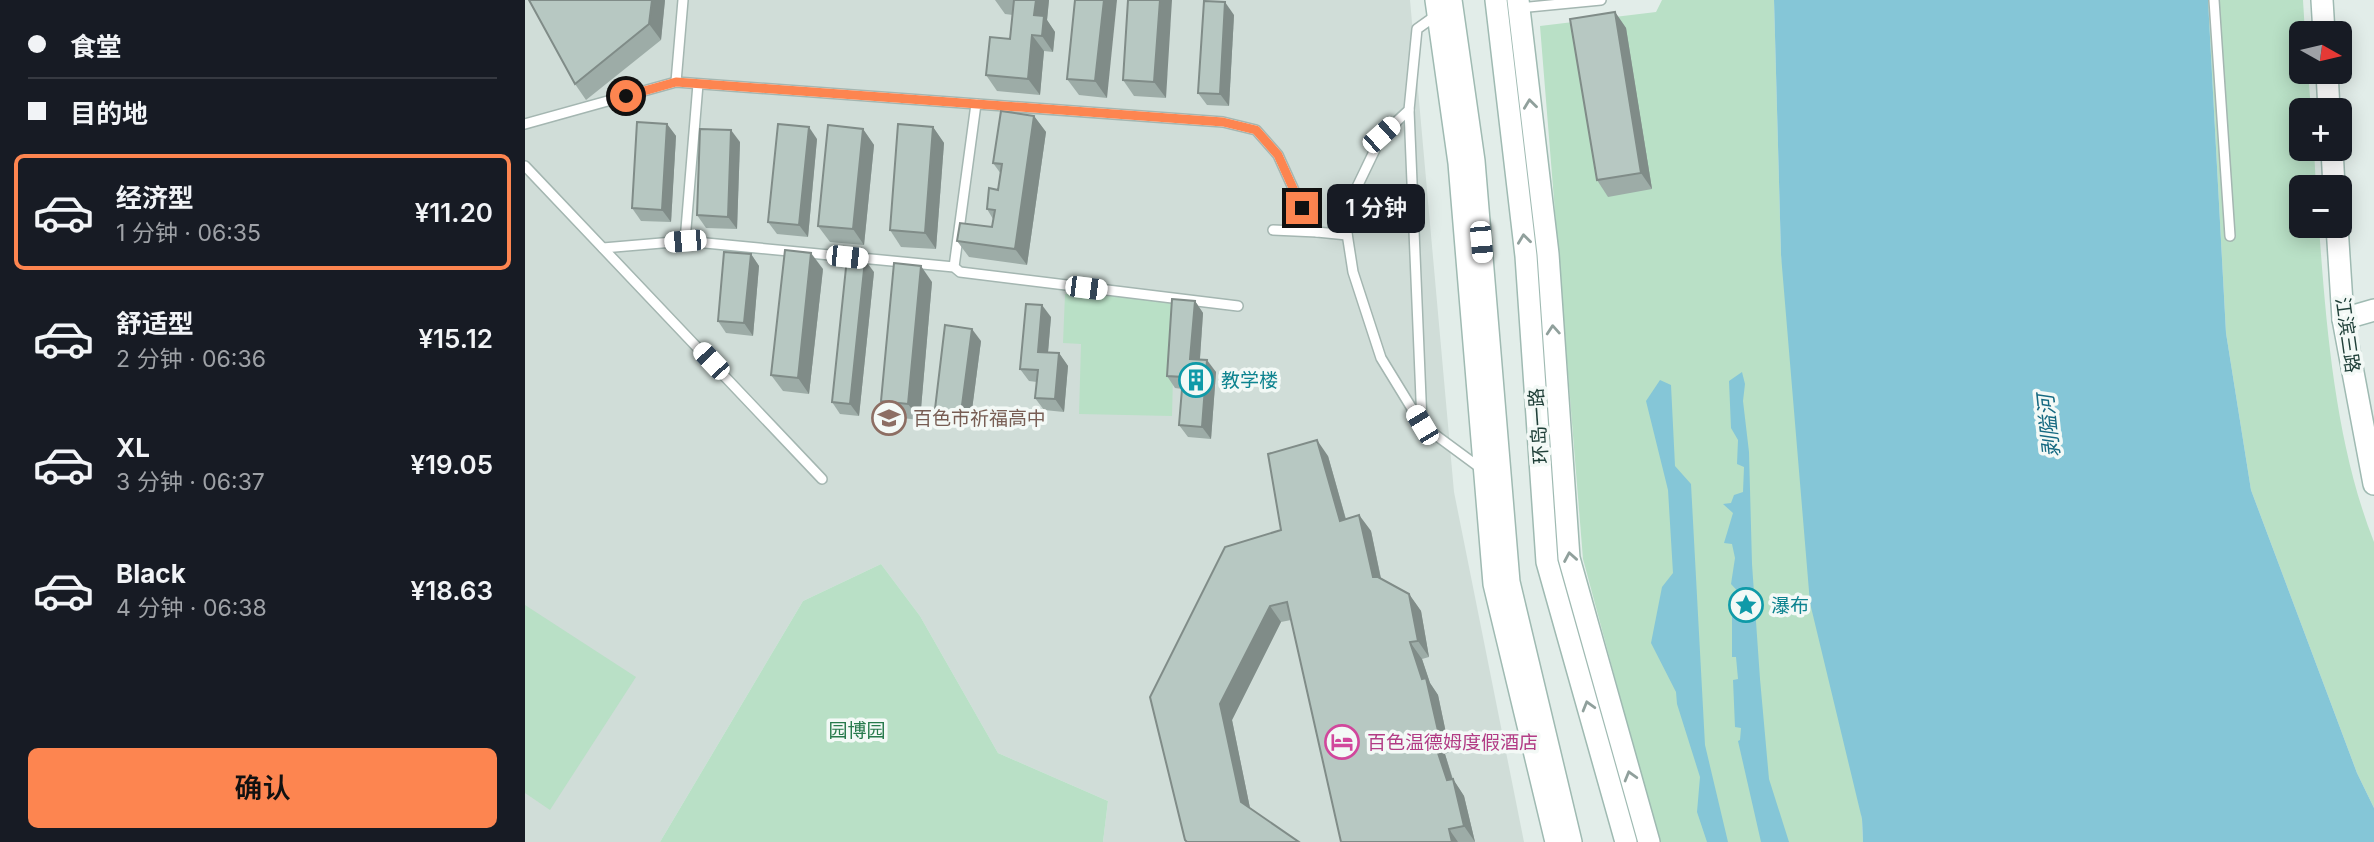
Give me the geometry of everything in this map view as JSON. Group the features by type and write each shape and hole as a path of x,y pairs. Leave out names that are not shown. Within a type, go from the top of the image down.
{"main road":[{"name":"环岛一路","path":"1496,0 1526,256 1547,562 1626,842"},
{"path":"2322,0 2323,21"},
{"path":"1518,4 1548,254 1569,558 1649,842"},
{"path":"1444,5 1474,161 1493,477 1495,584 1556,842"},
{"name":"江滨三路","path":"2338,238 2343,318 2374,484"},
{"path":"2343,318 2374,310"},
{"path":"1493,477 1509,582 1571,842"}],"lane":[{"path":"676,82 683,0"},
{"path":"1518,4 1601,0"},
{"path":"2214,0 2230,236"},
{"path":"1422,425 1409,110 1417,29 1444,5"},
{"path":"525,124 676,82 1223,122 1256,130 1278,155 1302,208 1317,232"},
{"path":"685,241 698,84"},
{"path":"954,267 976,104"},
{"path":"1409,110 1381,135 1344,214 1353,272 1381,358 1422,425 1493,477"},
{"path":"525,166 822,479"},
{"path":"1273,230 1347,235"},
{"path":"603,248 685,241 954,267 961,272 1238,306"}],"shaded area":[{"name":"百色市祈福高中","path":"525,0 1410,0 1454,492 1524,842 1103,842 1108,801 998,753 920,616 881,564 803,601 660,842 525,842"}],"green space":[{"path":"1662,0 1774,0 1781,255 1862,819 1863,842 1659,842 1583,559 1540,26 1656,12"},
{"path":"2208,0 2303,0 2304,21 2289,21 2289,84 2309,84 2310,98 2289,98 2289,161 2315,161 2315,175 2289,175 2289,238 2320,238 2329,345 2342,427 2350,466 2374,542 2374,808 2357,773 2251,490 2226,333"},
{"path":"1065,294 1175,297 1172,416 1079,414 1081,344 1063,343"},
{"name":"园博园","path":"881,564 920,616 998,753 1108,801 1103,842 660,842 803,601"},
{"path":"525,605 636,677 550,810 525,793"}],"water":[{"name":"剥隘河","path":"1774,0 2208,0 2226,333 2251,490 2357,773 2374,808 2374,842 1863,842 1862,819 1810,603 1781,255"},
{"name":"瀑布","path":"1742,372 1749,452 1752,564 1769,779 1789,842 1761,842 1738,741 1741,728 1735,727 1733,680 1738,679 1736,657 1732,657 1732,614 1742,596 1731,584 1735,558 1732,544 1724,543 1733,513 1723,504 1731,503 1734,495 1743,492 1744,467 1737,464 1738,440 1731,428 1729,381"},
{"path":"1660,380 1671,385 1675,466 1691,484 1705,745 1728,842 1707,842 1697,812 1700,777 1677,704 1676,692 1651,643 1662,587 1673,573 1668,490 1646,401"}],"building":[{"path":"529,0 652,0 649,24 575,84"},
{"path":"1014,0 1036,0 1034,15 1044,16 1042,36 1032,35 1028,79 986,75 990,37 1010,39"},
{"path":"1075,0 1104,0 1095,81 1067,79"},
{"path":"1128,0 1160,0 1154,82 1123,80"},
{"path":"1204,1 1225,2 1220,94 1198,93"},
{"path":"1615,12 1641,173 1597,180 1570,19"},
{"path":"1001,111 1034,116 1015,249 957,241 960,223 992,227 995,210 987,209 989,188 998,190 1002,164 993,163"},
{"path":"637,122 667,124 662,210 632,208"},
{"path":"778,124 809,127 799,225 768,222"},
{"path":"898,124 933,127 925,233 890,230"},
{"path":"828,125 863,129 853,229 818,226"},
{"path":"700,129 731,130 728,217 697,215"},
{"path":"785,250 811,253 798,378 771,375"},
{"path":"724,252 751,254 744,323 718,321"},
{"path":"847,258 865,260 850,404 832,402"},
{"path":"894,263 921,266 908,404 881,401"},
{"path":"1172,299 1195,301 1190,359 1207,360 1202,427 1179,425 1183,377 1167,376"},
{"path":"1026,304 1042,305 1038,352 1059,353 1055,399 1035,398 1038,370 1020,369"},
{"path":"945,325 972,329 961,413 935,409"},
{"path":"1317,440 1340,521 1359,515 1373,577 1378,577 1409,594 1418,641 1410,642 1422,679 1426,678 1439,735 1433,738 1447,780 1453,779 1464,826 1449,829 1452,842 1341,842 1287,602 1270,606 1220,704 1241,802 1299,842 1185,840 1150,697 1225,547 1281,530 1268,454"}],"place":[{"name":"教学楼","path":"1196,380"},
{"name":"百色市祈福高中","path":"889,418"},
{"name":"瀑布","path":"1746,605"},
{"name":"百色温德姆度假酒店","path":"1342,742"}],"route":[{"path":"626,96 676,82 1223,122 1256,130 1278,155 1302,208"}]}
